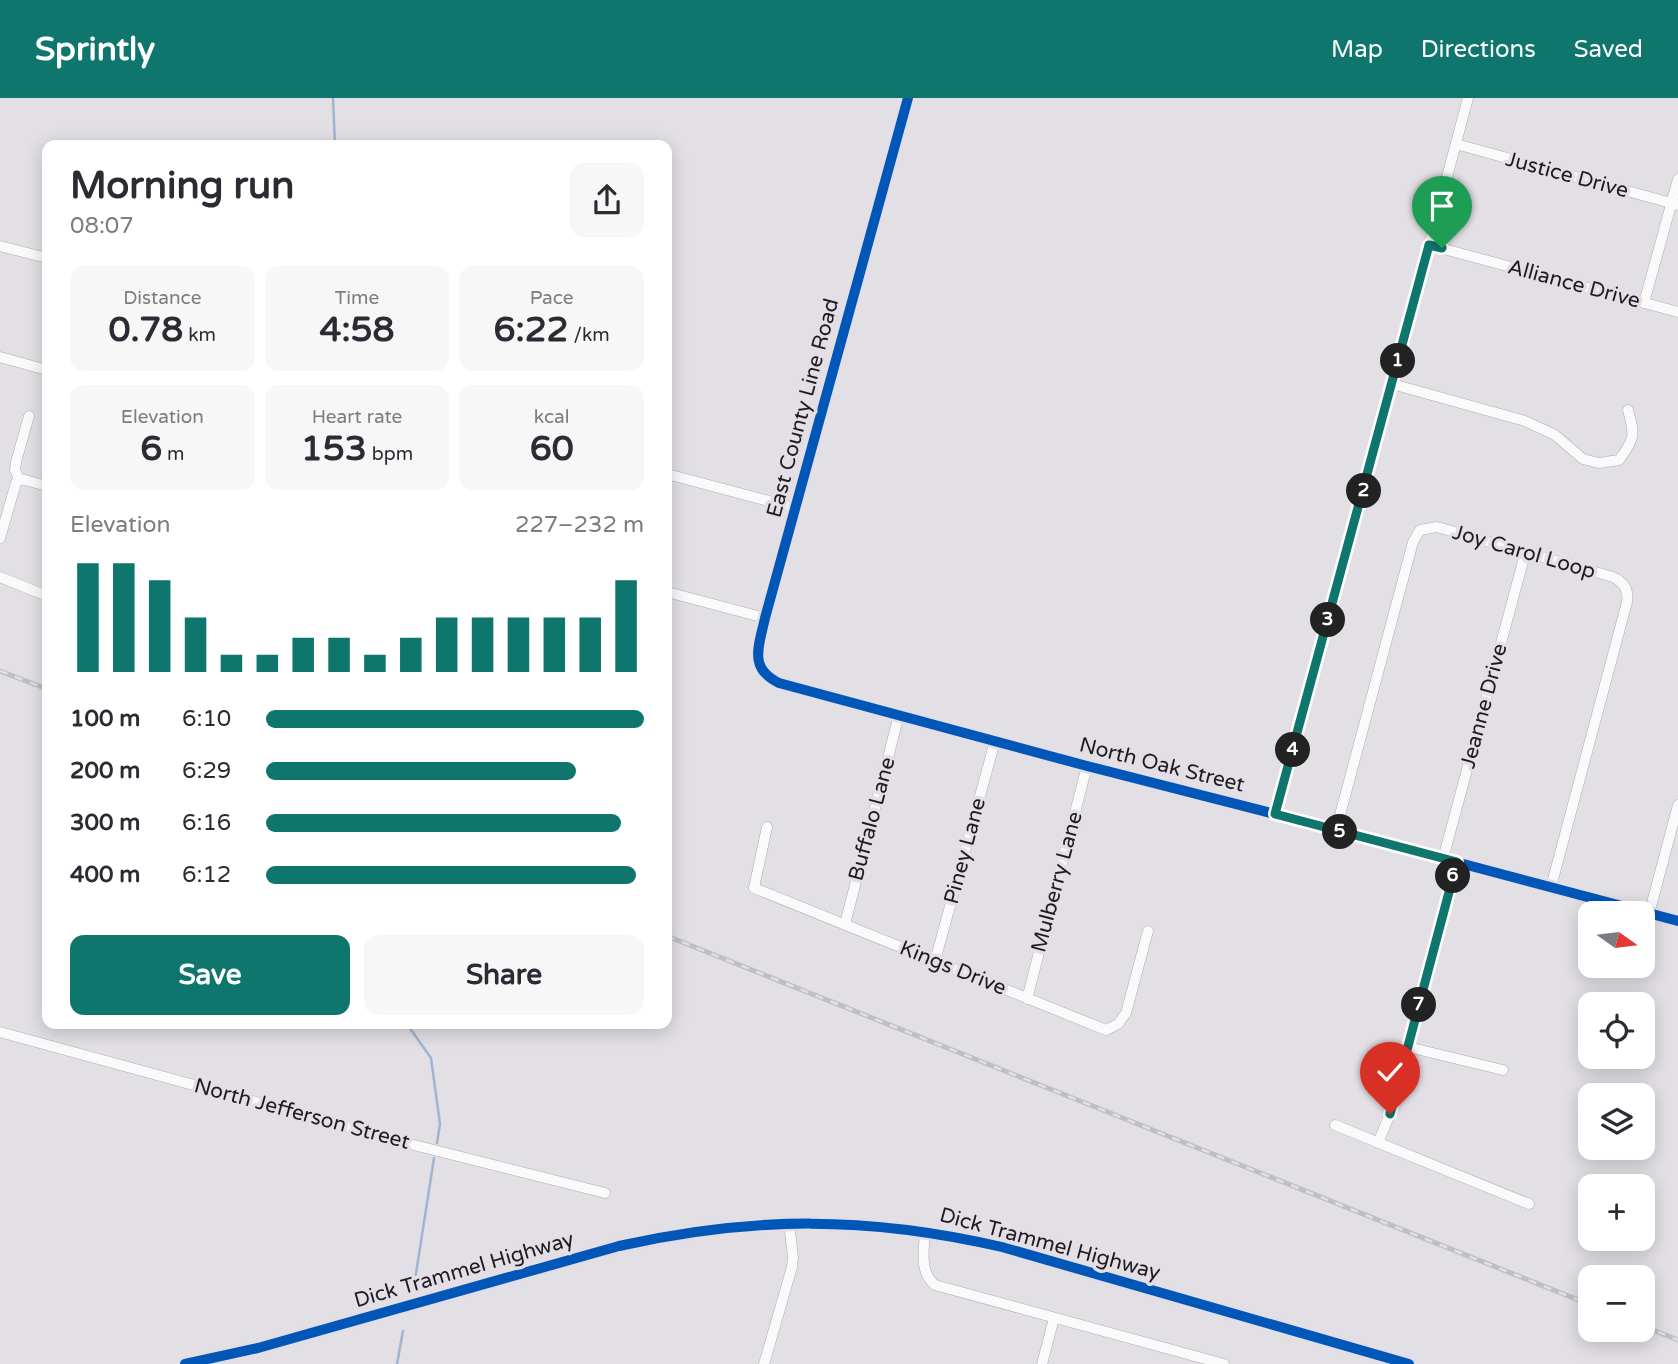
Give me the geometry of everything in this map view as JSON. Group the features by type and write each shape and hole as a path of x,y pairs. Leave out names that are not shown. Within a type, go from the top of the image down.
{"main road":[{"name":"Dick Trammel Highway","path":"185,1364 258,1348 631,1244 716,1228 789,1223 841,1224 925,1232 1002,1247 1409,1364"}],"street":[{"name":"East County Line Road","path":"762,671 758,662 758,650 765,618 908,98"},
{"path":"1275,814 1468,98"},
{"name":"Justice Drive","path":"1456,144 1675,204"},
{"path":"1644,303 1675,204 1678,179"},
{"name":"Alliance Drive","path":"1429,245 1678,312"},
{"path":"0,246 42,257"},
{"path":"0,357 42,369"},
{"path":"1392,384 1525,421 1555,435 1583,459 1599,463 1619,460 1630,446 1634,430 1628,410"},
{"path":"19,480 15,470 16,462 29,416"},
{"path":"672,475 795,508"},
{"path":"19,480 42,485"},
{"path":"0,538 2,524 19,480"},
{"name":"Joy Carol Loop","path":"1336,830 1413,542 1420,530 1437,527 1614,578 1624,584 1628,596 1551,887"},
{"name":"Jeanne Drive","path":"1443,859 1525,554"},
{"path":"0,578 42,594"},
{"path":"672,593 765,618"},
{"name":"North Oak Street","path":"762,671 779,683 1602,901"},
{"name":"Buffalo Lane","path":"845,924 900,715"},
{"name":"Piney Lane","path":"935,961 995,741"},
{"name":"Mulberry Lane","path":"1027,999 1087,766"},
{"path":"1652,901 1678,805"},
{"name":"Kings Drive","path":"767,827 754,888 1105,1030 1118,1024 1126,1013 1148,931"},
{"path":"1378,1143 1390,1114 1457,862"},
{"name":"North Oak Street","path":"1656,916 1678,922"},
{"name":"North Jefferson Street","path":"0,1032 406,1143 605,1193"},
{"path":"1408,1047 1503,1070"},
{"path":"1335,1125 1529,1204"},
{"path":"764,1364 792,1267 789,1223"},
{"path":"925,1232 924,1262 928,1279 935,1285 1224,1364"},
{"path":"1042,1364 1054,1318"}],"waterway":[{"path":"333,98 335,140"},
{"path":"411,1029 431,1058 440,1124 437,1143"},
{"path":"415,1280 434,1158"},
{"path":"397,1364 403,1331"}],"railway":[{"path":"0,671 42,687"},
{"path":"672,938 1578,1300"},
{"path":"1655,1331 1678,1340"}],"cycle path":[{"path":"908,98 765,618 758,655 759,663 769,677 779,683 1087,766 1678,921"},
{"path":"185,1364 258,1348 619,1246 717,1229 811,1224 905,1230 1002,1247 1409,1364"}],"route":[{"path":"1390,1114 1457,862 1275,814 1429,245 1442,248"}]}
